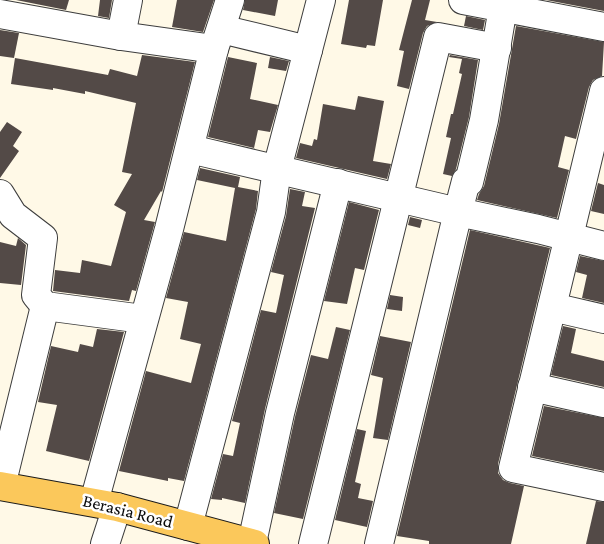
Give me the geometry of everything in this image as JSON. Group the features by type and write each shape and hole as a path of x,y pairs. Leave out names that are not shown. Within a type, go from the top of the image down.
{"main road":[{"name":"Berasia Road","path":"0,486 105,504 254,544"}],"street":[{"path":"121,36 128,0"},
{"path":"105,544 105,504 143,319 230,0"},
{"path":"188,526 270,212 277,169 321,0"},
{"path":"466,0 503,7 536,7 604,27"},
{"path":"379,544 458,212 484,120 503,7"},
{"path":"0,14 121,36 218,39 308,50"},
{"path":"313,544 438,37 497,48"},
{"path":"602,104 594,177 568,238 513,468 604,487"},
{"path":"190,149 604,246"},
{"path":"254,544 280,413 338,184"},
{"path":"0,194 13,214 43,238 36,295 45,306 143,319"},
{"path":"0,486 45,306"},
{"path":"552,307 604,319"},
{"path":"532,387 604,403"}],"building":[{"path":"16,0 69,0 66,10"},
{"path":"100,0 112,0 109,18 98,16"},
{"path":"177,0 214,0 203,32 172,27"},
{"path":"245,0 278,0 275,16 243,10"},
{"path":"349,0 383,0 375,46 367,45 366,48 341,44"},
{"path":"412,0 430,0 425,20 437,22 427,26 423,33 409,89 397,86 404,51 399,50"},
{"path":"546,0 604,0 604,11"},
{"path":"466,16 485,20 483,30 464,26"},
{"path":"516,26 604,42 602,76 593,80 589,87 576,139 565,136 558,167 569,170 557,218 477,200 484,186 499,124"},
{"path":"0,30 19,33 14,58 0,56"},
{"path":"142,55 195,62 162,192 144,220 155,222 136,291 132,290 129,301 53,291 55,270 80,273 82,260 111,266 126,212 114,205 132,174 122,172 136,103 85,91 85,94 53,88 53,90 11,84 15,58 108,75 110,69 137,76"},
{"path":"450,55 478,60 469,117 456,169 452,176 443,174 451,138 446,137 462,74 459,73 462,59 449,57"},
{"path":"228,57 257,63 250,99 278,105 270,132 258,130 254,148 208,137"},
{"path":"270,57 289,61 286,71 268,68"},
{"path":"358,96 384,101 373,161 391,164 387,179 296,158 300,143 312,146 314,139 317,140 323,104 355,110"},
{"path":"7,122 22,132 13,146 19,151 0,178 0,132"},
{"path":"200,168 240,177 238,187 258,191 256,209 184,481 168,478 168,481 119,471 146,371 191,383 201,344 180,339 188,302 166,298 184,232 226,241 235,188 197,180"},
{"path":"598,183 604,185 604,214 591,211"},
{"path":"290,189 305,192 302,206 315,208 265,409 245,503 222,498 222,500 211,499 223,454 233,456 240,423 232,421 261,310 276,313 284,275 271,272 286,216"},
{"path":"349,202 379,210 364,270 355,268 347,304 324,301"},
{"path":"410,217 422,220 420,228 408,225"},
{"path":"470,230 550,248 498,464 498,473 503,480 524,486 511,544 429,544 429,541 397,536"},
{"path":"18,238 26,245 21,285 0,283 0,242 16,246"},
{"path":"580,256 604,261 604,303 582,298 587,275 576,272"},
{"path":"390,295 403,297 402,311 387,309"},
{"path":"563,326 576,329 571,353 604,361 604,387 551,375"},
{"path":"336,327 350,330 303,519 274,513 311,355 328,359"},
{"path":"97,329 124,332 89,461 46,451 57,405 38,402 51,346 78,352 80,344 93,347"},
{"path":"380,336 411,342 388,440 373,438 383,378 371,375"},
{"path":"544,406 604,418 604,471 532,456"},
{"path":"357,429 366,431 355,482 361,484 358,498 373,501 367,527 335,520"},
{"path":"596,501 604,502 604,544 586,544"}]}
